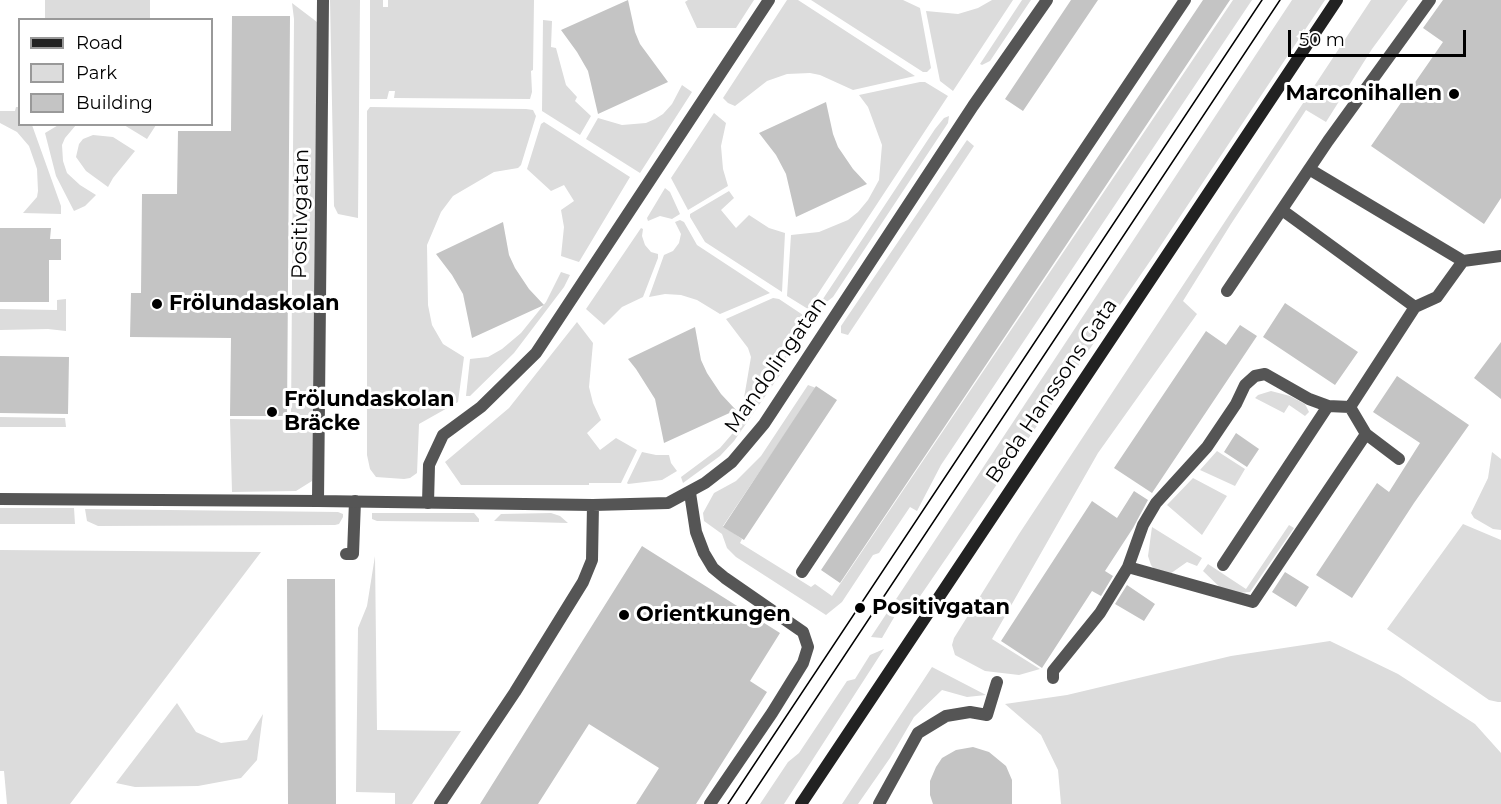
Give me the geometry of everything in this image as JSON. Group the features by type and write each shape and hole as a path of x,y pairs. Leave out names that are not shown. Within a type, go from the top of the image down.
{"street":[{"name":"Positivgatan","path":"318,501 323,0"},
{"path":"428,503 429,465 443,435 481,407 536,352 769,0"},
{"name":"Mandolingatan","path":"594,505 668,503 690,493 732,462 764,424 973,106 1047,0"},
{"path":"802,572 1185,0"},
{"name":"Beda Hanssons Gata","path":"801,804 1337,0"},
{"path":"1227,291 1309,169 1430,0"},
{"path":"1309,169 1463,261 1501,256"},
{"path":"1282,210 1415,307"},
{"path":"1350,407 1415,307 1437,297 1463,261"},
{"path":"1053,678 1053,671 1100,613 1128,567 1143,525 1156,503 1207,447 1236,404 1245,385 1255,376 1264,374 1309,399 1328,406 1350,407"},
{"path":"1223,565 1328,406"},
{"path":"1350,407 1366,434 1399,459"},
{"path":"1128,567 1253,602 1366,434"},
{"path":"690,493 696,532 704,553 714,568 803,632 808,647 803,663 710,804"},
{"path":"0,499 594,505 592,560 584,582 511,699 440,804"},
{"path":"346,554 353,554 354,501"},
{"path":"879,804 918,733 946,716 970,712 987,715 997,682"}],"green space":[{"path":"45,0 150,0 150,18 45,18"},
{"path":"330,0 360,0 358,218 338,214 334,206"},
{"path":"370,0 383,0 383,7 388,7 388,0 534,0 533,70 531,71 530,99 394,98 395,91 389,91 387,99 370,99"},
{"path":"688,0 754,0 736,28 697,28 685,2"},
{"path":"787,0 798,0 915,76 853,90 820,75 787,74 767,81 735,106 728,103 723,98"},
{"path":"811,0 903,0 920,8 931,68 923,72"},
{"path":"992,0 1013,0 953,91 940,81 926,11 958,14 978,8"},
{"path":"1022,0 1031,0 990,61 980,64"},
{"path":"1233,0 1252,0 941,465 917,511 910,507 879,553 873,555 842,602 826,615 736,557 727,548 722,534 704,521 703,513 714,493 736,481 761,456 808,385 816,388 723,526 742,539 740,543 811,587 815,584 832,596"},
{"path":"1292,0 1325,0 1157,251 912,608 896,614 882,638 871,637"},
{"path":"1371,0 1408,0 1372,49 1326,122 1306,110 1231,224 1183,301 1197,314 1098,453 992,639 1040,669 1019,675 985,671 955,655 952,645 954,638 1019,534"},
{"path":"292,3 317,22 312,481 296,491 232,492 230,419 291,420 294,19"},
{"path":"543,20 552,21 551,47 556,48 566,85 577,97 575,101 591,116 580,135 542,111"},
{"path":"925,82 948,96 808,309 787,296 791,235 819,232 848,220 868,200 879,180 882,145 868,107 859,95"},
{"path":"682,85 692,92 640,173 586,139 598,118 622,125 646,123 655,119 672,104"},
{"path":"18,107 18,126 32,126 61,206 61,214 23,213 37,197 37,169 29,146 17,132 0,123 0,111 15,111"},
{"path":"370,107 526,109 533,110 536,116 521,165 518,168 494,172 453,196 441,212 427,245 428,305 432,325 443,344 464,357 458,402 419,424 417,473 404,479 376,477 370,469 367,455 367,111"},
{"path":"714,113 726,123 721,146 723,169 728,186 688,210 671,178"},
{"path":"949,116 948,123 833,297 815,311 935,129 944,118"},
{"path":"544,122 630,177 579,262 561,256 564,227 561,210 574,201 564,185 551,191 527,169 541,124"},
{"path":"57,126 75,126 62,145 63,161 67,173 96,195 85,206 74,211 56,176 45,133"},
{"path":"126,126 155,126 147,139"},
{"path":"93,135 113,137 135,151 108,187 86,171 76,157 79,144 83,139"},
{"path":"967,140 974,146 848,335 841,333 841,326"},
{"path":"665,188 670,192 680,214 672,219 660,216 648,221 647,218"},
{"path":"729,191 734,198 721,210 736,228 749,215 769,228 785,233 782,292 705,242 690,217 690,214"},
{"path":"680,220 684,222 697,245 770,293 720,314 697,300 681,295 665,294 649,297 664,255 673,251 679,243 681,234 675,222"},
{"path":"641,228 645,245 651,252 658,254 658,258 643,297 622,307 604,325 586,309"},
{"path":"561,272 570,275 564,287 514,353 470,396 466,396 470,359 488,357 521,333 546,302"},
{"path":"773,298 779,299 803,315 747,400 744,398 751,357 748,348 726,319"},
{"path":"66,299 66,331 0,330 0,309 57,310 57,300"},
{"path":"577,322 593,343 589,387 601,420 587,433 600,450 616,438 637,450 621,483 461,485 445,462 509,408"},
{"path":"787,353 784,369 734,441 720,456 683,483 681,477 720,448 732,434"},
{"path":"1271,391 1290,396 1305,404 1309,412 1305,416 1289,405 1284,413 1255,398"},
{"path":"0,417 65,418 66,427 0,427"},
{"path":"1217,451 1245,469 1235,486 1200,470"},
{"path":"642,452 669,455 677,471 662,480 628,484"},
{"path":"1492,452 1501,459 1501,530 1493,529 1474,518 1471,513 1488,478"},
{"path":"1193,478 1227,496 1202,535 1167,505"},
{"path":"0,508 74,508 75,524 0,524"},
{"path":"85,509 338,512 343,514 343,517 339,524 335,525 98,526 87,521"},
{"path":"372,513 474,513 479,522 377,521 372,519"},
{"path":"551,513 560,516 568,523 494,521 501,514"},
{"path":"1463,524 1501,540 1501,702 1489,700 1387,629"},
{"path":"1289,525 1294,528 1250,592 1227,594 1203,571 1208,564 1246,589"},
{"path":"1152,527 1202,558 1197,566 1187,562 1167,576 1158,574 1148,556"},
{"path":"0,550 261,552 70,804 7,804 4,771 0,771"},
{"path":"375,556 377,730 461,731 412,804 395,804 395,793 356,792 358,628 367,606"},
{"path":"1330,641 1398,674 1475,724 1501,753 1501,804 1061,804 1058,770 1041,735 1005,704 1067,695 1231,656"},
{"path":"884,649 784,804 760,804 788,762 799,753 847,681 855,679 870,655"},
{"path":"932,667 986,695 967,697 942,690 914,717 890,758 858,804 842,804"},
{"path":"177,703 196,732 221,743 247,740 263,714 257,760 241,778 198,786 135,787 116,783"}],"building":[{"path":"628,0 640,44 668,82 598,114 588,71 561,30"},
{"path":"1071,0 1098,0 1023,111 1005,99"},
{"path":"1203,0 1230,0 840,583 821,570"},
{"name":"Marconihallen","path":"1443,0 1501,0 1501,198 1484,224 1371,146 1443,42 1423,28"},
{"path":"232,16 290,16 287,416 230,416 231,338 130,337 131,293 141,293 142,194 177,194 178,131 231,131"},
{"path":"826,102 838,147 867,184 796,217 786,174 776,155 759,133"},
{"path":"503,222 509,255 515,268 529,289 544,305 472,338 463,294 436,254"},
{"path":"0,228 51,228 50,239 61,239 61,260 49,260 49,302 0,302"},
{"path":"1285,303 1358,352 1335,385 1263,337"},
{"path":"1240,325 1257,336 1152,493 1114,468 1206,331 1226,345"},
{"path":"695,327 701,360 707,373 721,394 736,410 664,443 655,399 628,359"},
{"path":"1501,342 1501,399 1474,378"},
{"path":"0,356 69,357 68,414 0,413"},
{"path":"1397,376 1469,425 1414,503 1352,598 1316,575 1377,483 1389,492 1420,443 1373,412"},
{"path":"816,386 837,400 744,540 723,527"},
{"path":"1236,433 1259,449 1247,467 1224,452"},
{"path":"1134,491 1148,500 1105,571 1113,576 1101,596 1092,591 1042,668 1001,641 1092,501 1117,518"},
{"path":"642,546 780,633 750,681 767,692 696,804 636,804 659,768 589,724 538,804 480,804"},
{"path":"1285,572 1309,587 1296,607 1272,592"},
{"path":"287,579 335,579 336,804 288,804"},
{"path":"1127,585 1155,604 1144,621 1115,604"},
{"path":"973,747 989,752 1006,766 1012,780 1012,804 933,804 930,795 930,781 942,758 956,750"}],"tram line":[{"path":"728,804 1262,0"},
{"path":"746,804 1280,0"}],"place":[{"name":"Marconihallen","path":"1454,94"},
{"name":"Frölundaskolan","path":"157,304"},
{"name":"Frölundaskolan Bräcke","path":"272,412"},
{"name":"Positivgatan","path":"860,608"},
{"name":"Orientkungen","path":"624,615"}]}
